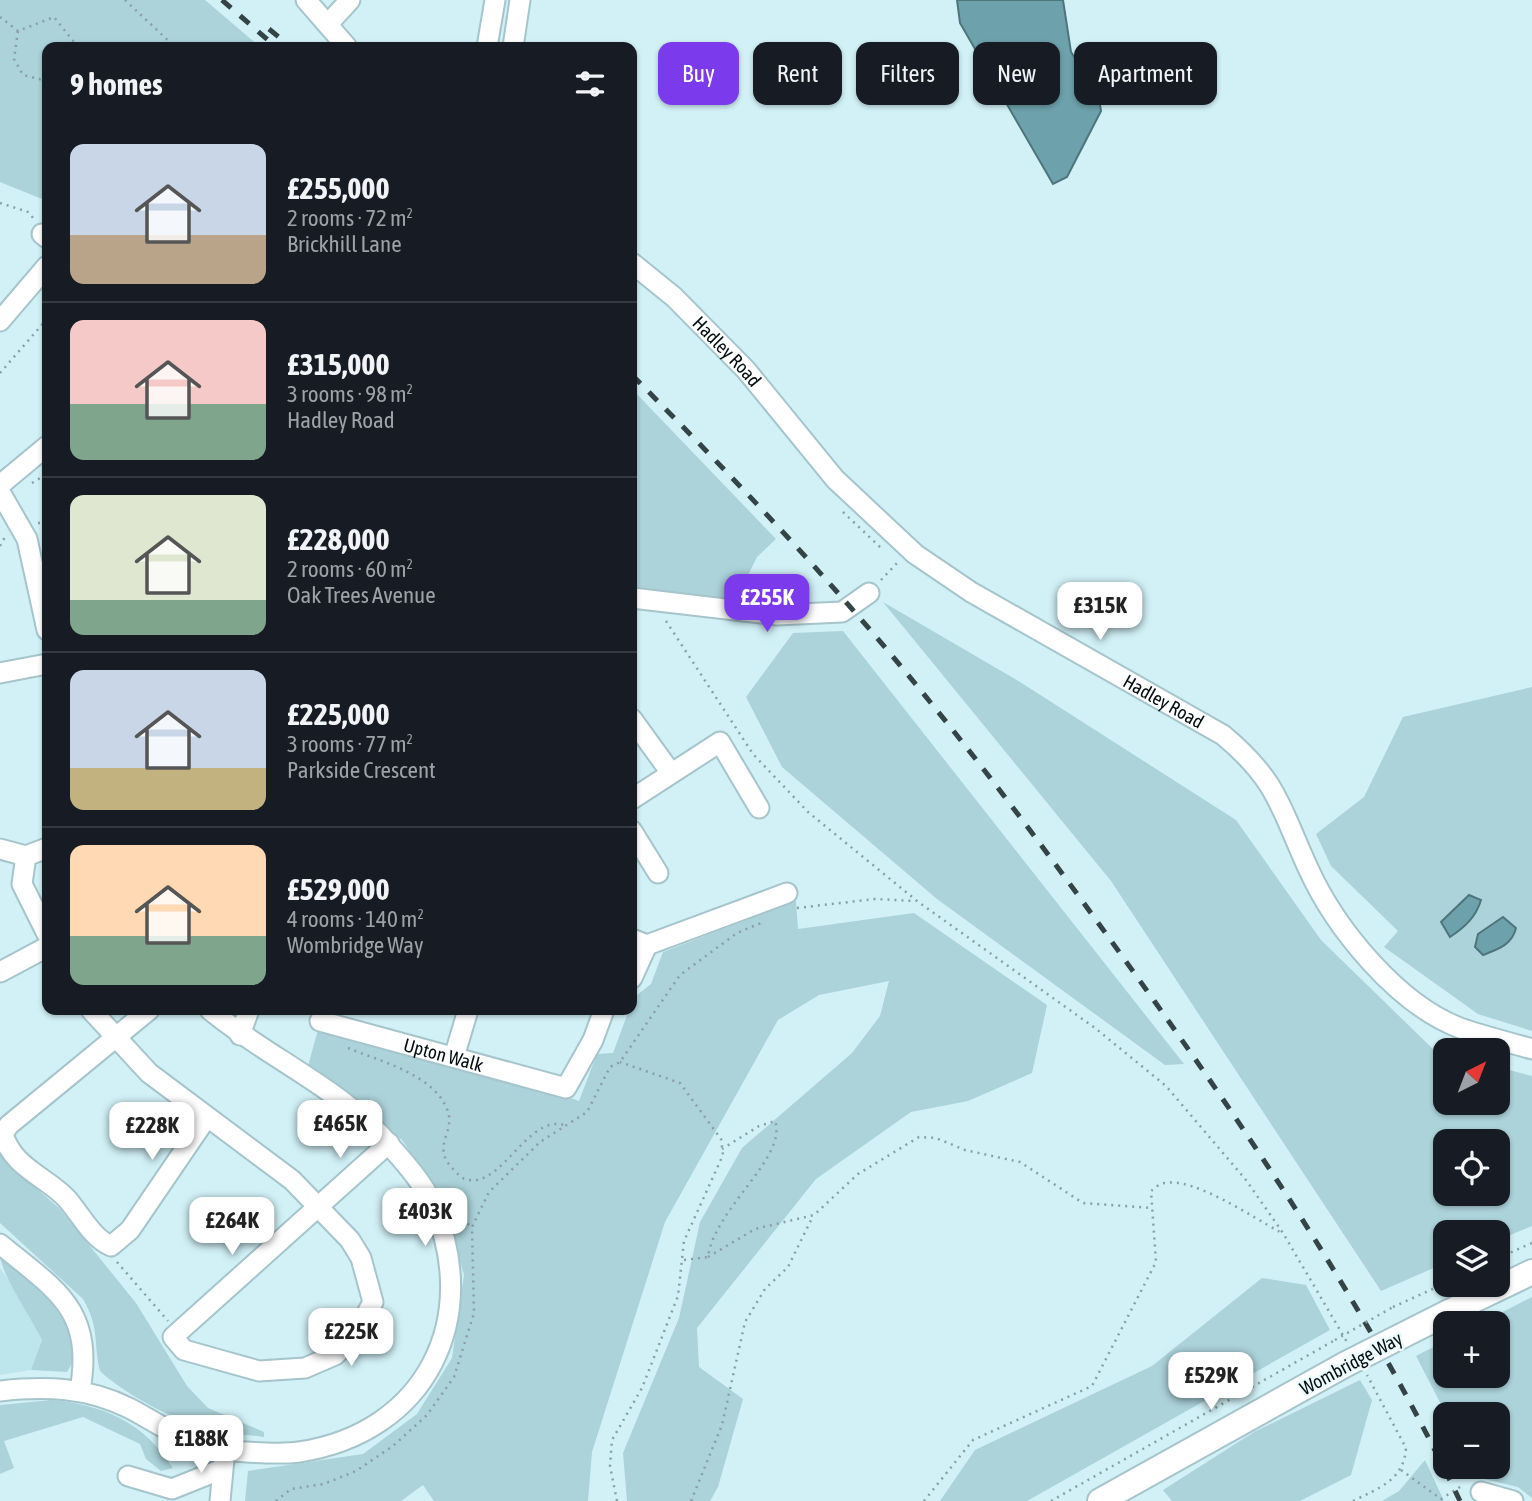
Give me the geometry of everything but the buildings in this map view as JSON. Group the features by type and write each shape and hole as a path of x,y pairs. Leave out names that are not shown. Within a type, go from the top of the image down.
{"main road":[{"name":"Wombridge Way","path":"1100,1501 1346,1364 1532,1272"}],"street":[{"path":"328,24 350,0"},
{"path":"488,42 495,0"},
{"path":"514,42 520,0"},
{"path":"309,3 343,42"},
{"name":"Hadley Road","path":"637,267 674,297 746,370 904,556 1223,735 1253,760 1271,784 1334,917 1390,981 1422,1006 1458,1027 1532,1049"},
{"path":"0,321 42,272"},
{"path":"0,485 42,450"},
{"path":"0,492 27,539 42,607"},
{"path":"641,599 777,615 842,612 869,593"},
{"path":"0,673 42,665"},
{"path":"637,726 671,774"},
{"path":"637,796 720,742 759,808"},
{"path":"637,839 658,873"},
{"path":"0,849 26,856 42,850"},
{"path":"26,856 22,884 42,924"},
{"path":"639,942 790,902"},
{"path":"0,972 42,950"},
{"path":"95,1015 149,1073 292,1180 318,1207 350,1240 361,1258 373,1302 356,1334 335,1355 305,1368 259,1371 184,1350 175,1335 318,1207 389,1143"},
{"path":"143,1015 9,1125 3,1133 6,1144 35,1177 64,1196 101,1242 111,1246 130,1230 207,1117"},
{"path":"128,1476 172,1489 224,1460 298,1452 347,1440 382,1423 421,1386 438,1354 449,1322 451,1281 443,1235 431,1201 389,1143 342,1103 240,1035 216,1015"},
{"path":"240,1035 247,1015"},
{"path":"454,1057 467,1015"},
{"name":"Upton Walk","path":"320,1021 566,1088 593,1040 602,1015"},
{"path":"0,1244 58,1292 78,1319 85,1362 80,1391"},
{"path":"0,1391 40,1386 80,1391 127,1407 224,1460"},
{"path":"220,1501 224,1460"},
{"path":"1481,1492 1513,1501"}],"path":[{"path":"125,0 170,42"},
{"path":"0,18 18,31"},
{"path":"18,31 54,18 74,42"},
{"path":"18,31 15,59 23,75 42,80"},
{"path":"0,203 28,212 42,232"},
{"path":"0,373 42,325"},
{"path":"837,507 863,535 904,556 869,593"},
{"path":"641,599 680,640 753,754 808,812 917,901 1095,1028 1166,1086 1246,1180 1283,1233 1207,1192 1164,1182 1151,1191 1156,1262 1092,1386 973,1440 924,1501"},
{"path":"790,902 805,905 875,899 917,901"},
{"path":"617,1501 610,1466 612,1440 642,1388 678,1296 684,1241 723,1155 721,1139 680,1083 620,1062 680,975 737,933 771,919"},
{"path":"345,1047 409,1074 433,1090 448,1110 448,1126 442,1152 447,1163 463,1179 474,1181 491,1174 542,1126 557,1123 566,1125"},
{"path":"708,1257 729,1208 774,1150 779,1133 775,1121 759,1126 722,1149"},
{"path":"691,1501 722,1425 745,1322 765,1289 788,1267 814,1215 858,1174 919,1138 936,1138 965,1150 1020,1162 1083,1203 1152,1208"},
{"path":"683,1260 708,1257 755,1229 814,1215"},
{"path":"1510,1253 1532,1243"},
{"path":"111,1246 117,1263 175,1335"},
{"path":"1051,1501 1393,1307 1433,1289"},
{"path":"1401,1470 1441,1499 1467,1483 1481,1492"}],"shaded area":[{"path":"0,0 205,0 254,42 42,42 42,199 0,182"},
{"path":"957,0 1063,0 1074,57 1074,105 1100,105 1101,111 1067,177 1053,184 1007,105 1060,105 1060,42 973,42 973,46 960,23"},
{"path":"637,394 776,539 757,557 734,603 637,590"},
{"path":"883,602 1020,682 1236,820 1321,940 1433,1049 1433,1115 1510,1115 1510,1070 1532,1076 1532,1226 1510,1235 1510,1220 1433,1220 1433,1268 1381,1291 1111,881"},
{"path":"843,631 1184,1064 1165,1065 937,899 782,767 746,697 793,633"},
{"path":"1532,687 1532,1031 1478,1014 1384,947 1398,931 1331,866 1316,834 1364,797 1403,717"},
{"path":"1469,895 1481,900 1479,906 1469,921 1450,937 1441,922"},
{"path":"796,901 798,929 914,913 1047,1005 1032,1073 968,1101 911,1112 816,1179 697,1328 699,1367 743,1399 718,1487 710,1501 627,1501 623,1453 679,1318 700,1222 742,1148 852,1053 880,1016 889,981 819,995 778,1020 665,1222 592,1452 588,1501 434,1501 423,1485 401,1501 245,1501 248,1471 363,1454 417,1414 452,1358 464,1275 440,1195 402,1140 308,1066 319,1026 579,1101 597,1054 613,1053 627,1015 637,1015 637,995 651,984 663,952"},
{"path":"1503,917 1516,928 1514,934 1504,946 1483,955 1475,947 1478,934"},
{"path":"0,1153 60,1209 136,1303 187,1386 208,1408 264,1432 264,1437 215,1431 186,1422 138,1399 100,1371 92,1318 83,1299 0,1223"},
{"path":"0,1255 37,1286 66,1322 79,1352 67,1372 31,1370 42,1340 11,1284"},
{"path":"0,1268 20,1296 42,1340 31,1370 0,1375"},
{"path":"1262,1278 1306,1285 1330,1330 1027,1501 940,1501 975,1450 1152,1366"},
{"path":"1532,1297 1532,1498 1518,1487 1484,1479 1510,1479 1510,1402 1440,1402 1416,1356 1433,1347 1433,1388 1510,1388 1510,1311 1505,1311"},
{"path":"1360,1380 1372,1400 1351,1475 1300,1501 1172,1501 1163,1490 1254,1432"},
{"path":"52,1400 89,1406 122,1419 149,1439 173,1468 161,1471 146,1459 140,1444 83,1417 4,1441 14,1468 0,1474 0,1405"},
{"path":"1425,1460 1444,1501 1382,1501 1399,1491"}],"railway":[{"path":"222,0 270,42"},
{"path":"269,29 285,42"},
{"path":"637,380 853,610 952,730 1070,884 1239,1122 1279,1183 1393,1371 1460,1501"}]}
